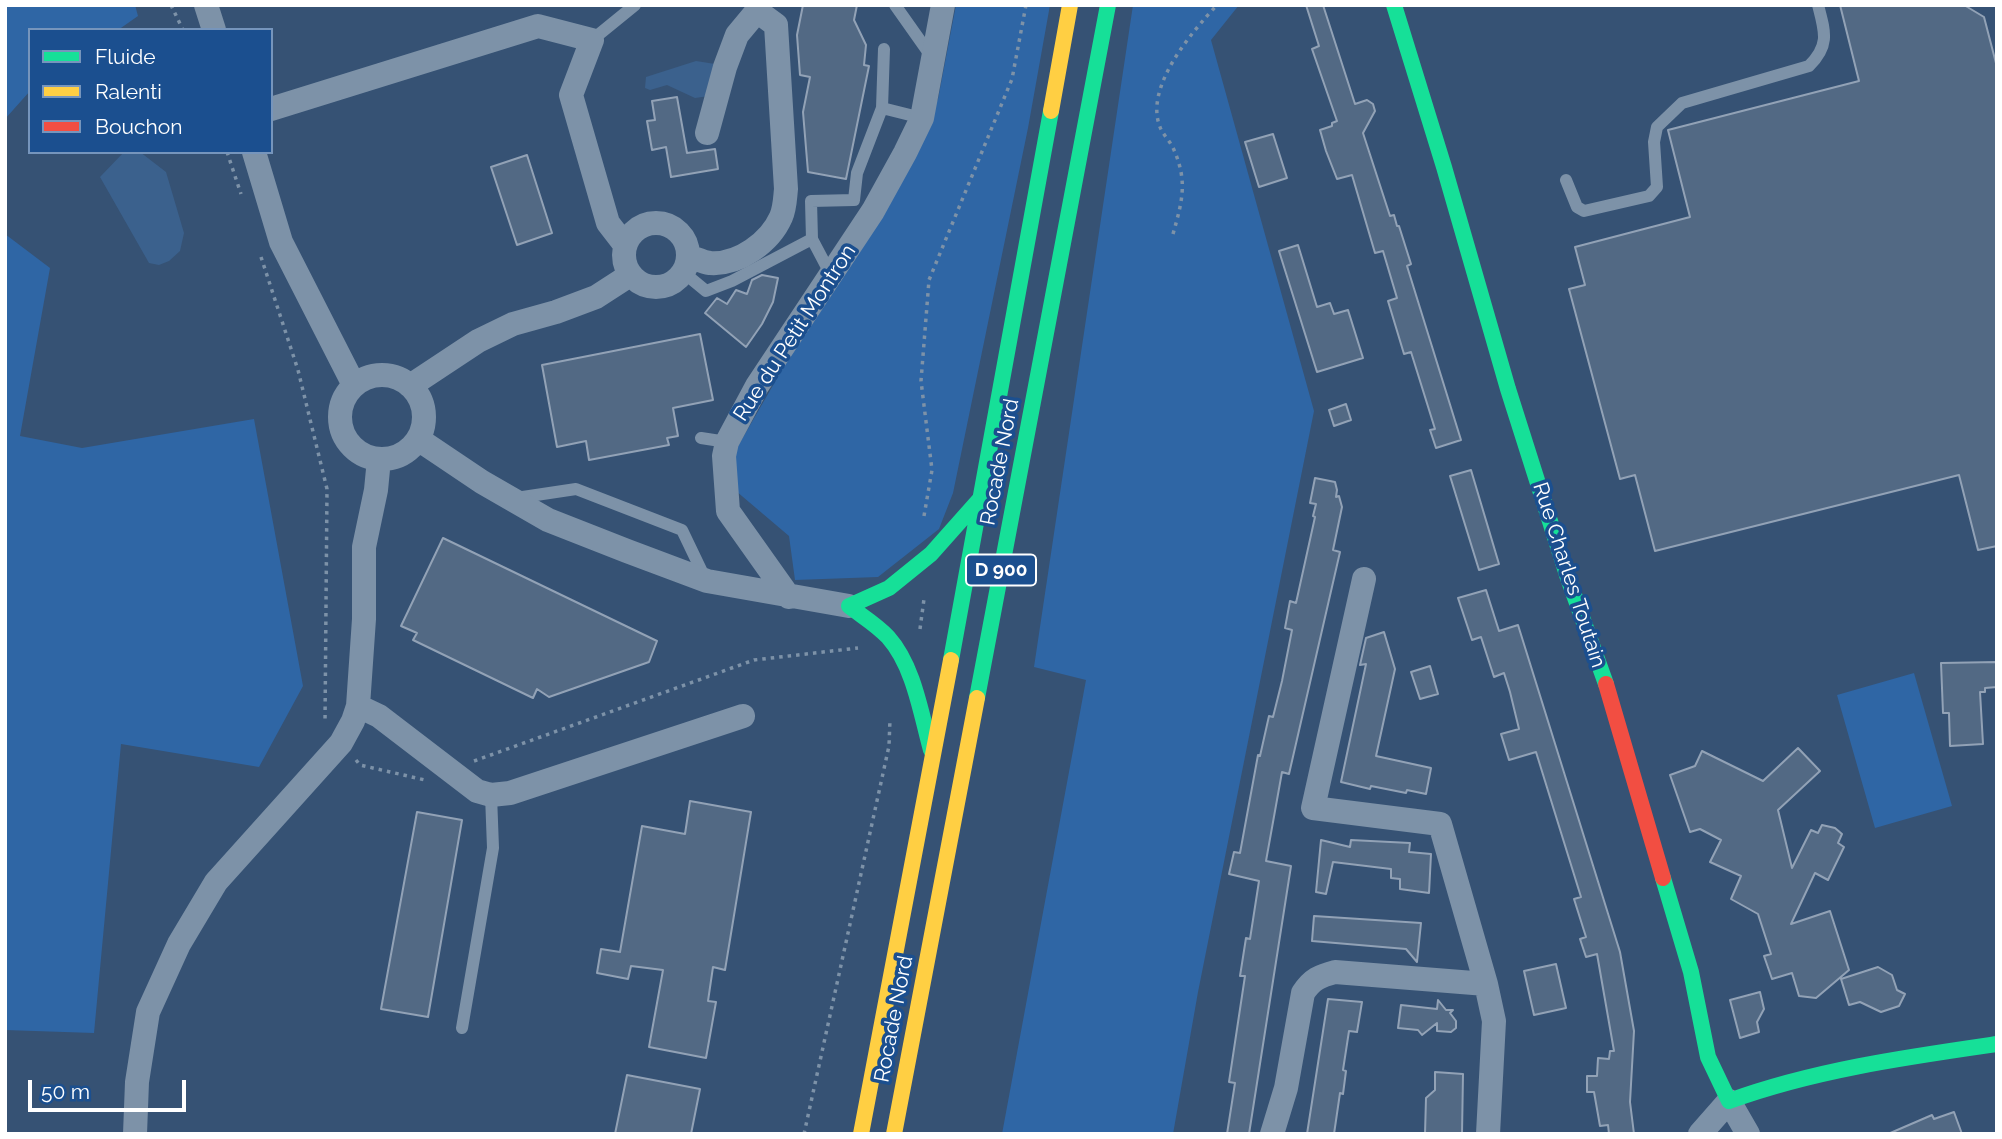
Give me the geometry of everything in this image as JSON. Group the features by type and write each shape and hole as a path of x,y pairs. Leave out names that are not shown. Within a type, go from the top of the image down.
{"main road":[{"name":"Rocade Nord","path":"860,1134 933,759 1070,5"},
{"name":"Rocade Nord","path":"894,1134 1108,5"},
{"path":"1100,49 1117,5"},
{"name":"Rue Charles Toutain","path":"1394,5 1508,389 1568,578 1599,662 1691,972 1708,1057 1730,1101"},
{"path":"933,759 920,710 890,638 849,607 889,588 931,554 979,500"},
{"path":"1730,1101 1755,1091 1832,1073 1934,1052 1997,1044"}],"street":[{"path":"206,5 213,28"},
{"name":"Rue du Petit Montron","path":"789,597 728,511 724,456 727,442 757,386 873,211 922,118 943,5"},
{"path":"686,264 734,260 771,235 783,214 786,177 776,25 757,11 737,35 725,67 707,133"},
{"path":"273,108 538,26 592,40 571,95 608,223 625,245"},
{"path":"255,154 281,242 354,385"},
{"path":"656,222 675,229 683,237 687,246 686,264 677,280 657,287 638,282 630,275 625,265 625,245 637,228 656,222"},
{"path":"410,386 478,341 513,324 596,297 630,275"},
{"path":"376,375 388,375 410,386 419,397 424,411 423,426 418,439 401,455 379,460 365,456 353,448 344,437 340,410 345,396 354,385 376,375"},
{"path":"418,439 510,499 548,520 706,581 849,607"},
{"path":"135,1134 137,1082 148,1012 178,944 216,882 345,748 358,706 364,619 364,547 376,490 379,460"},
{"path":"1364,579 1313,808 1440,824 1494,1021 1488,1134"},
{"path":"358,706 379,716 477,792 491,795 510,793 551,781 743,716"},
{"path":"1272,1134 1286,1088 1303,993 1310,982 1335,972 1486,984"},
{"path":"1700,1134 1730,1101 1748,1134"}],"lane":[{"path":"592,40 635,5"},
{"path":"1566,180 1577,207 1584,211 1648,196 1657,187 1654,142 1657,127 1682,103 1809,66 1819,56 1825,41 1818,5"},
{"path":"897,6 934,59"},
{"path":"831,276 812,239 811,201 854,200 857,173 882,108 884,49"},
{"path":"882,108 922,118"},
{"path":"686,264 706,291 732,281 812,239"},
{"path":"701,438 727,442"},
{"path":"510,499 576,489 682,530 706,581"},
{"path":"462,1028 493,848 491,795"}],"path":[{"path":"171,5 182,28"},
{"path":"923,522 932,470 922,381 929,280 1012,79 1026,5"},
{"path":"1173,234 1184,180 1174,148 1159,127 1157,106 1160,85 1194,31 1217,5"},
{"path":"228,154 244,204"},
{"path":"261,255 298,370 327,489 325,729 360,765 427,781 754,660 863,647"},
{"path":"898,653 917,645 924,597"},
{"path":"804,1134 889,746 891,708"}],"shaded area":[{"path":"5,5 135,5 138,16 121,28 28,28 28,93 5,119"},
{"path":"956,5 1050,5 1028,128 953,493 939,529 878,577 795,580 789,536 736,491 734,453 938,99"},
{"path":"1133,5 1239,5 1211,40 1314,411 1198,992 1173,1134 1002,1134 1086,680 1034,667"},
{"path":"696,61 715,64 709,96 695,98 667,85 650,90 645,88 646,77"},
{"path":"122,154 143,154 166,172 184,233 180,251 169,261 159,265 149,263 100,177"},
{"path":"5,234 50,268 20,436 82,448 254,419 303,686 259,767 121,744 94,1033 5,1030"},
{"path":"1914,673 1952,806 1875,828 1837,695"}],"building":[{"path":"803,5 857,5 854,20 866,45 864,65 869,66 846,179 808,172 803,112 810,77 800,75 797,35"},
{"path":"1306,5 1323,5 1355,104 1367,100 1373,104 1375,111 1363,133 1390,216 1394,215 1399,226 1411,264 1407,266 1461,440 1436,448 1430,430 1435,429 1411,352 1404,354 1388,301 1397,298 1383,251 1375,253 1352,175 1337,179 1326,151 1320,130 1337,121 1312,49 1319,46"},
{"path":"1840,5 1964,5 1984,17 1997,67 1997,546 1978,550 1959,475 1655,551 1635,475 1620,479 1569,289 1585,285 1575,247 1690,217 1668,130 1859,81"},
{"path":"677,97 687,153 715,149 718,169 671,177 666,147 652,150 647,121 655,120 652,101"},
{"path":"1273,134 1287,178 1259,187 1245,142"},
{"path":"527,155 552,233 517,245 491,167"},
{"path":"1298,245 1317,307 1330,303 1334,314 1348,310 1363,358 1317,372 1279,251"},
{"path":"762,275 778,278 773,302 746,347 705,313 717,298 727,304 736,290 747,294 752,280"},
{"path":"700,334 713,400 673,408 678,436 667,438 669,445 589,460 586,441 557,447 542,365"},
{"path":"1346,404 1351,420 1334,426 1329,410"},
{"path":"1471,470 1499,564 1479,570 1450,476"},
{"path":"1315,478 1335,482 1336,497 1339,496 1342,507 1333,550 1340,552 1289,774 1282,772 1266,861 1291,866 1249,1134 1227,1134 1235,1083 1229,1082 1245,976 1240,976 1246,938 1250,939 1259,881 1229,874 1234,852 1240,853 1258,755 1260,756 1269,716 1273,717 1282,681 1292,630 1285,628 1290,601 1296,603 1315,517 1316,504 1310,503"},
{"path":"443,538 657,641 649,662 549,697 537,689 533,698 413,640 417,633 401,626"},
{"path":"1486,590 1499,631 1518,625 1620,952 1634,1031 1630,1102 1634,1134 1609,1134 1608,1125 1600,1126 1594,1092 1587,1092 1587,1076 1597,1076 1598,1058 1609,1059 1610,1051 1614,1051 1597,954 1586,957 1580,939 1586,937 1574,899 1581,897 1536,752 1509,760 1501,734 1519,729 1510,692 1504,673 1494,677 1481,637 1472,640 1458,598"},
{"path":"1384,632 1395,669 1376,756 1431,768 1426,794 1371,786 1370,789 1341,782 1366,664 1360,665 1366,638"},
{"path":"1997,662 1997,687 1985,688 1985,692 1980,692 1983,744 1950,746 1949,713 1943,713 1941,663"},
{"path":"1430,666 1438,694 1420,699 1411,672"},
{"path":"1798,748 1820,771 1778,810 1792,868 1811,830 1818,833 1822,825 1835,828 1842,834 1838,843 1844,847 1828,880 1815,873 1791,924 1830,911 1849,970 1816,998 1799,996 1792,973 1772,979 1764,956 1771,954 1758,914 1731,899 1741,876 1710,862 1721,840 1700,829 1690,832 1670,775 1695,766 1702,751 1763,781"},
{"path":"690,801 751,812 725,970 713,967 708,1001 716,1002 706,1058 649,1047 663,970 631,966 628,979 597,973 601,949 620,952 642,826 685,834"},
{"path":"417,812 462,820 428,1017 381,1009"},
{"path":"1321,840 1350,847 1351,840 1410,843 1409,852 1431,854 1429,893 1400,889 1400,879 1391,878 1391,869 1333,862 1326,894 1316,892"},
{"path":"1314,916 1421,923 1417,962 1406,949 1312,941"},
{"path":"1556,964 1566,1008 1534,1015 1524,971"},
{"path":"1878,967 1892,975 1897,990 1905,994 1899,1006 1881,1012 1860,1002 1849,1005 1841,979"},
{"path":"1760,992 1764,1009 1757,1022 1759,1032 1740,1038 1730,1000"},
{"path":"1328,999 1362,1002 1357,1032 1349,1031 1343,1070 1346,1071 1343,1094 1340,1093 1334,1134 1307,1134"},
{"path":"1438,1000 1446,1010 1453,1010 1450,1013 1456,1021 1456,1028 1451,1032 1437,1031 1437,1023 1422,1035 1418,1030 1398,1028 1401,1005 1437,1009"},
{"path":"1435,1072 1463,1074 1462,1134 1425,1134 1426,1098 1435,1090"},
{"path":"627,1075 700,1089 691,1134 615,1134"},
{"path":"1954,1112 1962,1134 1888,1134 1932,1115 1934,1119"}],"traffic: fast":[{"path":"977,698 1108,5"},
{"path":"1394,5 1508,389 1568,578 1606,684"},
{"path":"951,660 1051,111"},
{"path":"931,750 916,691 897,649 879,628 849,606 889,588 931,554 979,500"},
{"path":"1663,878 1691,972 1708,1057 1729,1101 1827,1073 1997,1044"}],"traffic: slow":[{"path":"1051,111 1070,5"},
{"path":"861,1134 951,660"},
{"path":"894,1134 977,698"}],"traffic: jam":[{"path":"1606,684 1663,878"}]}
